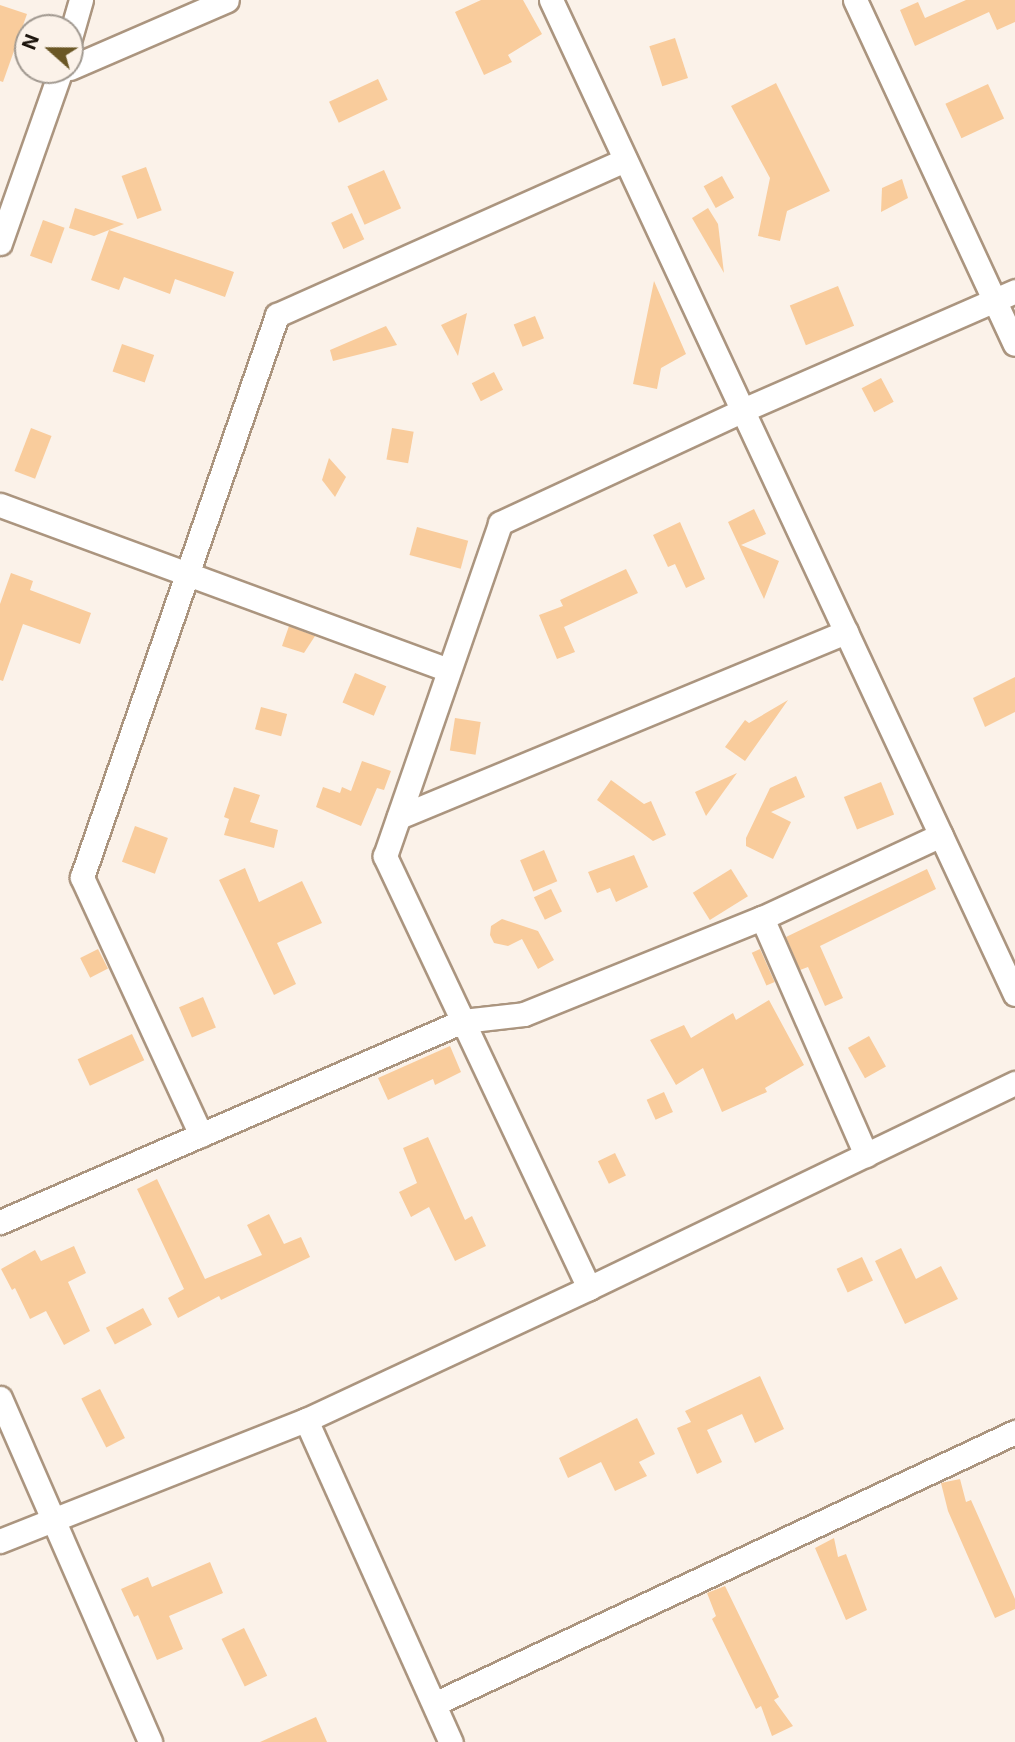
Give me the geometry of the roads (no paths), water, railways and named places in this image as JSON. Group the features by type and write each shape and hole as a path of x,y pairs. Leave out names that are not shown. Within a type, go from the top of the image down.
{"street":[{"path":"84,61 227,0"},
{"path":"551,0 1015,994"},
{"path":"855,0 1005,296 1015,344"},
{"path":"0,243 59,84"},
{"path":"201,1135 82,877 277,315 625,160"},
{"path":"589,1289 385,856 499,523 743,410 1005,296"},
{"path":"0,505 449,670"},
{"path":"399,817 846,632"},
{"path":"0,1222 463,1021 524,1014 762,918 941,835"},
{"path":"762,918 866,1155"},
{"path":"0,1541 306,1420 589,1289 1015,1083"},
{"path":"0,1398 150,1742"},
{"path":"306,1420 451,1742"},
{"path":"434,1704 1015,1432"}]}
